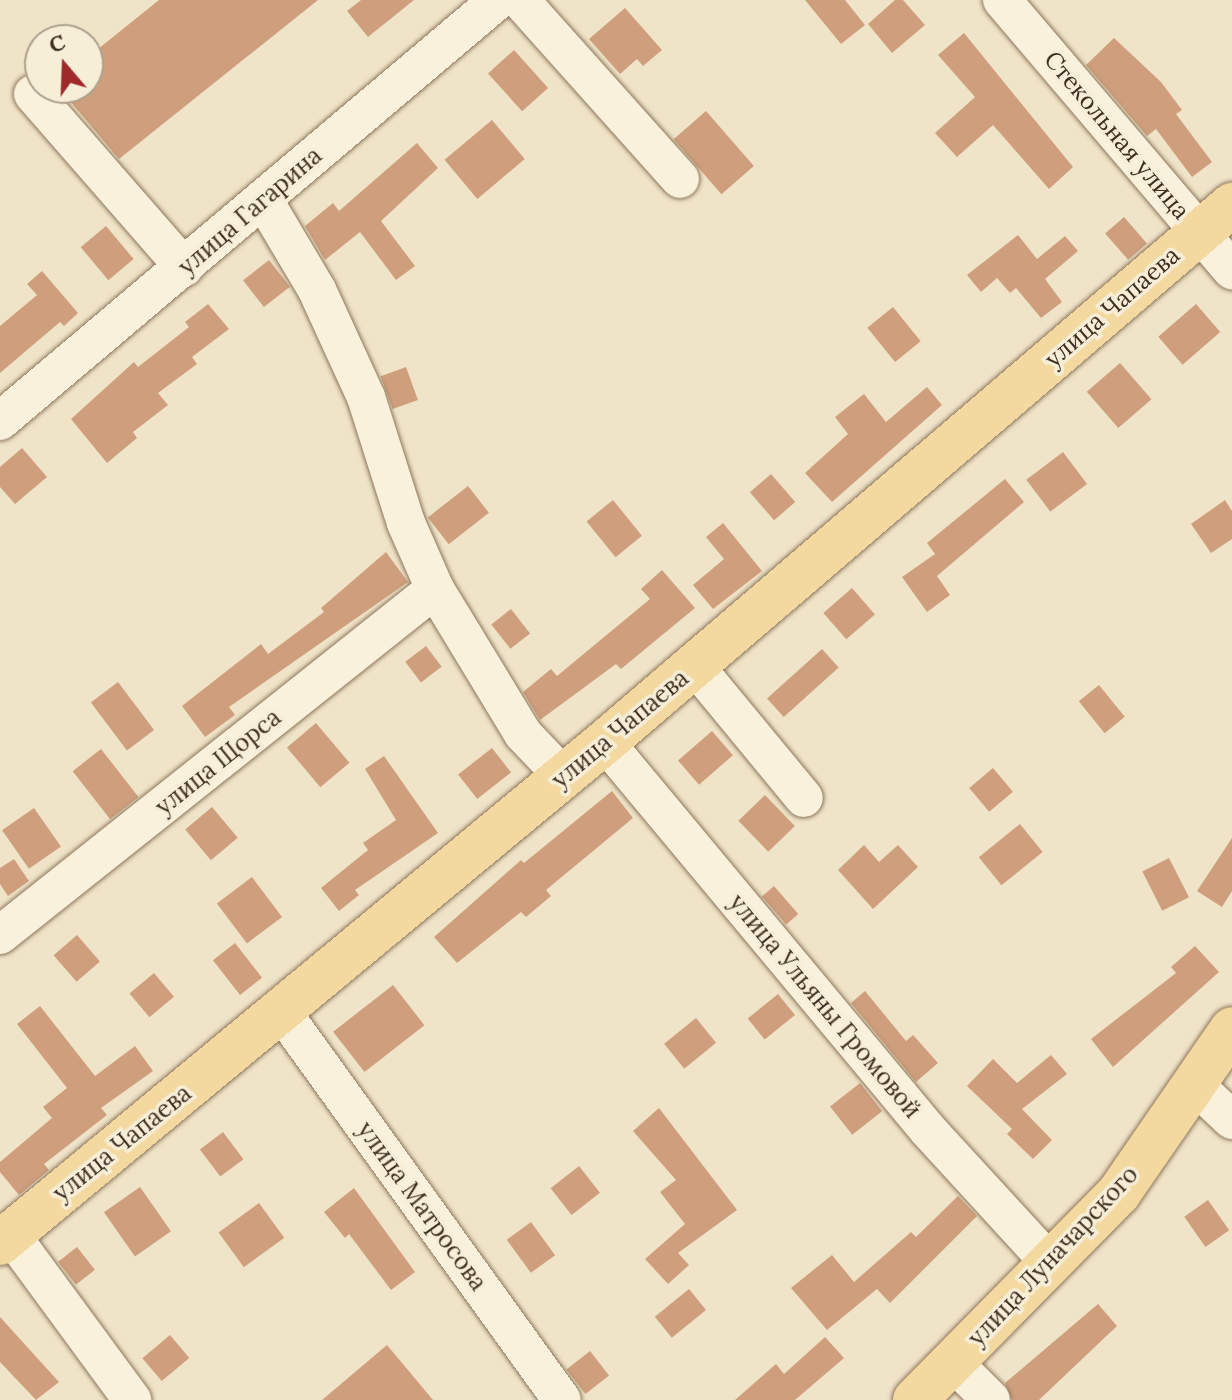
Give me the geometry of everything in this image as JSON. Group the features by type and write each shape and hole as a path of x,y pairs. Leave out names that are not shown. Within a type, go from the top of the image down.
{"main road":[{"name":"улица Чапаева","path":"6,1239 605,742 1216,219"},
{"name":"улица Луначарского","path":"915,1400 1119,1193 1232,1029"}],"street":[{"name":"улица Гагарина","path":"0,421 498,0"},
{"path":"520,0 680,179"},
{"name":"Стекольная улица","path":"1002,0 1216,219 1232,270"},
{"path":"42,104 184,267"},
{"path":"263,199 317,290 366,397 406,523 435,589 508,711 563,776"},
{"name":"улица Щорса","path":"0,935 435,589"},
{"path":"695,666 804,798"},
{"name":"улица Ульяны Громовой","path":"605,742 928,1130 1051,1264"},
{"name":"улица Матросова","path":"282,1012 562,1400"},
{"path":"1195,1085 1232,1120"},
{"path":"6,1239 132,1400"},
{"name":"улица Луначарского","path":"954,1363 991,1400"}],"building":[{"path":"159,0 318,0 119,159 73,104 104,104 104,44"},
{"path":"361,0 414,0 368,37 347,11"},
{"path":"805,0 845,0 865,25 841,44"},
{"path":"895,0 903,0 925,25 892,53 868,24"},
{"path":"625,8 662,50 643,66 637,59 620,74 589,39"},
{"path":"964,33 1073,167 1049,189 993,125 957,157 935,133 975,97 938,55"},
{"path":"1114,38 1161,82 1182,110 1176,114 1212,162 1192,177 1156,129 1147,136 1086,65"},
{"path":"514,50 548,88 522,111 488,73"},
{"path":"706,111 754,166 721,194 674,139"},
{"path":"492,120 525,159 477,199 445,160"},
{"path":"417,143 438,168 381,221 415,266 396,280 360,232 325,260 305,226 333,203 339,211"},
{"path":"1124,217 1147,243 1128,260 1105,233"},
{"path":"106,226 134,259 108,280 81,247"},
{"path":"1018,235 1037,259 1065,236 1078,251 1045,279 1062,302 1041,318 1016,288 1010,293 997,278 981,292 967,275"},
{"path":"269,260 290,287 264,307 243,280"},
{"path":"42,271 78,313 64,326 60,322 0,373 0,326 37,295 27,284"},
{"path":"208,304 229,329 192,357 197,364 158,393 168,405 133,432 137,438 107,463 71,419 134,362 138,367 189,327 185,322"},
{"path":"1196,304 1220,332 1183,365 1158,337"},
{"path":"893,307 921,341 895,362 867,328"},
{"path":"1120,363 1151,399 1118,428 1087,392"},
{"path":"406,367 418,400 393,409 381,376"},
{"path":"927,387 942,405 832,502 805,473 848,434 835,417 864,394 886,422"},
{"path":"22,448 47,477 15,504 0,487 0,467"},
{"path":"1063,452 1087,484 1050,512 1026,480"},
{"path":"771,474 795,502 774,520 750,492"},
{"path":"1005,479 1024,502 937,576 950,595 927,612 902,577 935,554 927,543"},
{"path":"468,486 489,513 449,544 428,517"},
{"path":"613,500 642,536 616,557 587,521"},
{"path":"1225,500 1232,511 1232,539 1211,553 1191,524"},
{"path":"723,523 762,571 713,609 693,585 724,559 706,537"},
{"path":"386,552 408,582 229,707 235,715 205,737 182,706 261,644 268,654 324,612 321,608"},
{"path":"662,570 695,608 621,669 616,664 540,720 523,692 551,669 557,676 650,599 641,589"},
{"path":"852,588 875,614 846,639 823,613"},
{"path":"511,609 530,633 510,649 491,624"},
{"path":"426,646 442,667 421,682 405,662"},
{"path":"822,649 839,668 784,717 767,699"},
{"path":"118,682 154,730 127,750 91,702"},
{"path":"1099,685 1125,717 1105,733 1079,701"},
{"path":"316,723 349,763 320,787 287,747"},
{"path":"712,731 733,755 699,785 678,761"},
{"path":"492,748 511,772 477,799 458,774"},
{"path":"101,749 139,797 110,819 73,771"},
{"path":"384,756 438,833 355,890 359,895 339,911 321,888 368,850 363,843 396,820 365,769"},
{"path":"993,768 1013,792 989,812 969,788"},
{"path":"612,791 633,818 546,890 551,896 526,917 521,912 457,963 434,937 521,860 524,863"},
{"path":"765,795 795,826 768,852 738,821"},
{"path":"212,807 238,838 211,860 185,829"},
{"path":"34,808 61,847 29,869 2,830"},
{"path":"1020,824 1043,852 1001,885 979,857"},
{"path":"1232,838 1232,891 1222,907 1197,891"},
{"path":"864,845 879,862 898,845 918,867 873,909 838,870"},
{"path":"1169,858 1189,897 1162,911 1142,872"},
{"path":"14,859 29,881 8,896 0,884 0,868"},
{"path":"252,877 282,917 247,943 217,903"},
{"path":"774,886 798,914 786,924 762,896"},
{"path":"77,935 100,961 77,982 54,955"},
{"path":"235,943 262,978 240,995 213,960"},
{"path":"1195,946 1219,972 1113,1067 1091,1039 1176,973 1171,967"},
{"path":"154,973 174,997 149,1017 129,994"},
{"path":"393,985 424,1025 365,1072 333,1032"},
{"path":"865,991 906,1041 913,1035 938,1063 916,1082 851,1003"},
{"path":"778,994 795,1015 765,1040 748,1019"},
{"path":"40,1006 95,1076 135,1046 153,1071 101,1108 107,1115 44,1164 49,1170 19,1195 0,1172 0,1162 52,1118 43,1107 67,1088 17,1024"},
{"path":"696,1018 716,1043 684,1069 664,1044"},
{"path":"1051,1055 1067,1074 1022,1109 1052,1140 1033,1159 1007,1134 1012,1129 967,1086 993,1059 1017,1083"},
{"path":"860,1083 882,1111 852,1135 830,1106"},
{"path":"659,1108 737,1210 678,1253 689,1265 668,1284 645,1259 685,1224 660,1192 676,1180 633,1131"},
{"path":"223,1132 243,1159 220,1177 200,1149"},
{"path":"579,1166 600,1193 572,1215 551,1188"},
{"path":"140,1187 171,1231 135,1256 104,1212"},
{"path":"354,1188 415,1272 391,1290 349,1234 345,1238 324,1212"},
{"path":"958,1196 977,1216 890,1303 877,1289 827,1330 791,1288 832,1255 854,1282 911,1232 916,1237"},
{"path":"1208,1200 1229,1230 1205,1247 1184,1217"},
{"path":"259,1203 284,1238 244,1267 219,1232"},
{"path":"531,1222 555,1255 531,1273 507,1240"},
{"path":"77,1247 95,1270 76,1285 58,1262"},
{"path":"689,1289 706,1310 672,1338 655,1317"},
{"path":"1098,1304 1117,1326 1039,1400 1012,1400 1005,1383"},
{"path":"0,1317 59,1382 36,1400 0,1362"},
{"path":"170,1335 189,1358 162,1381 142,1358"},
{"path":"825,1337 844,1358 795,1400 735,1400 776,1364 784,1374"},
{"path":"387,1345 433,1400 322,1400"},
{"path":"590,1351 609,1375 585,1394 566,1369"}]}
